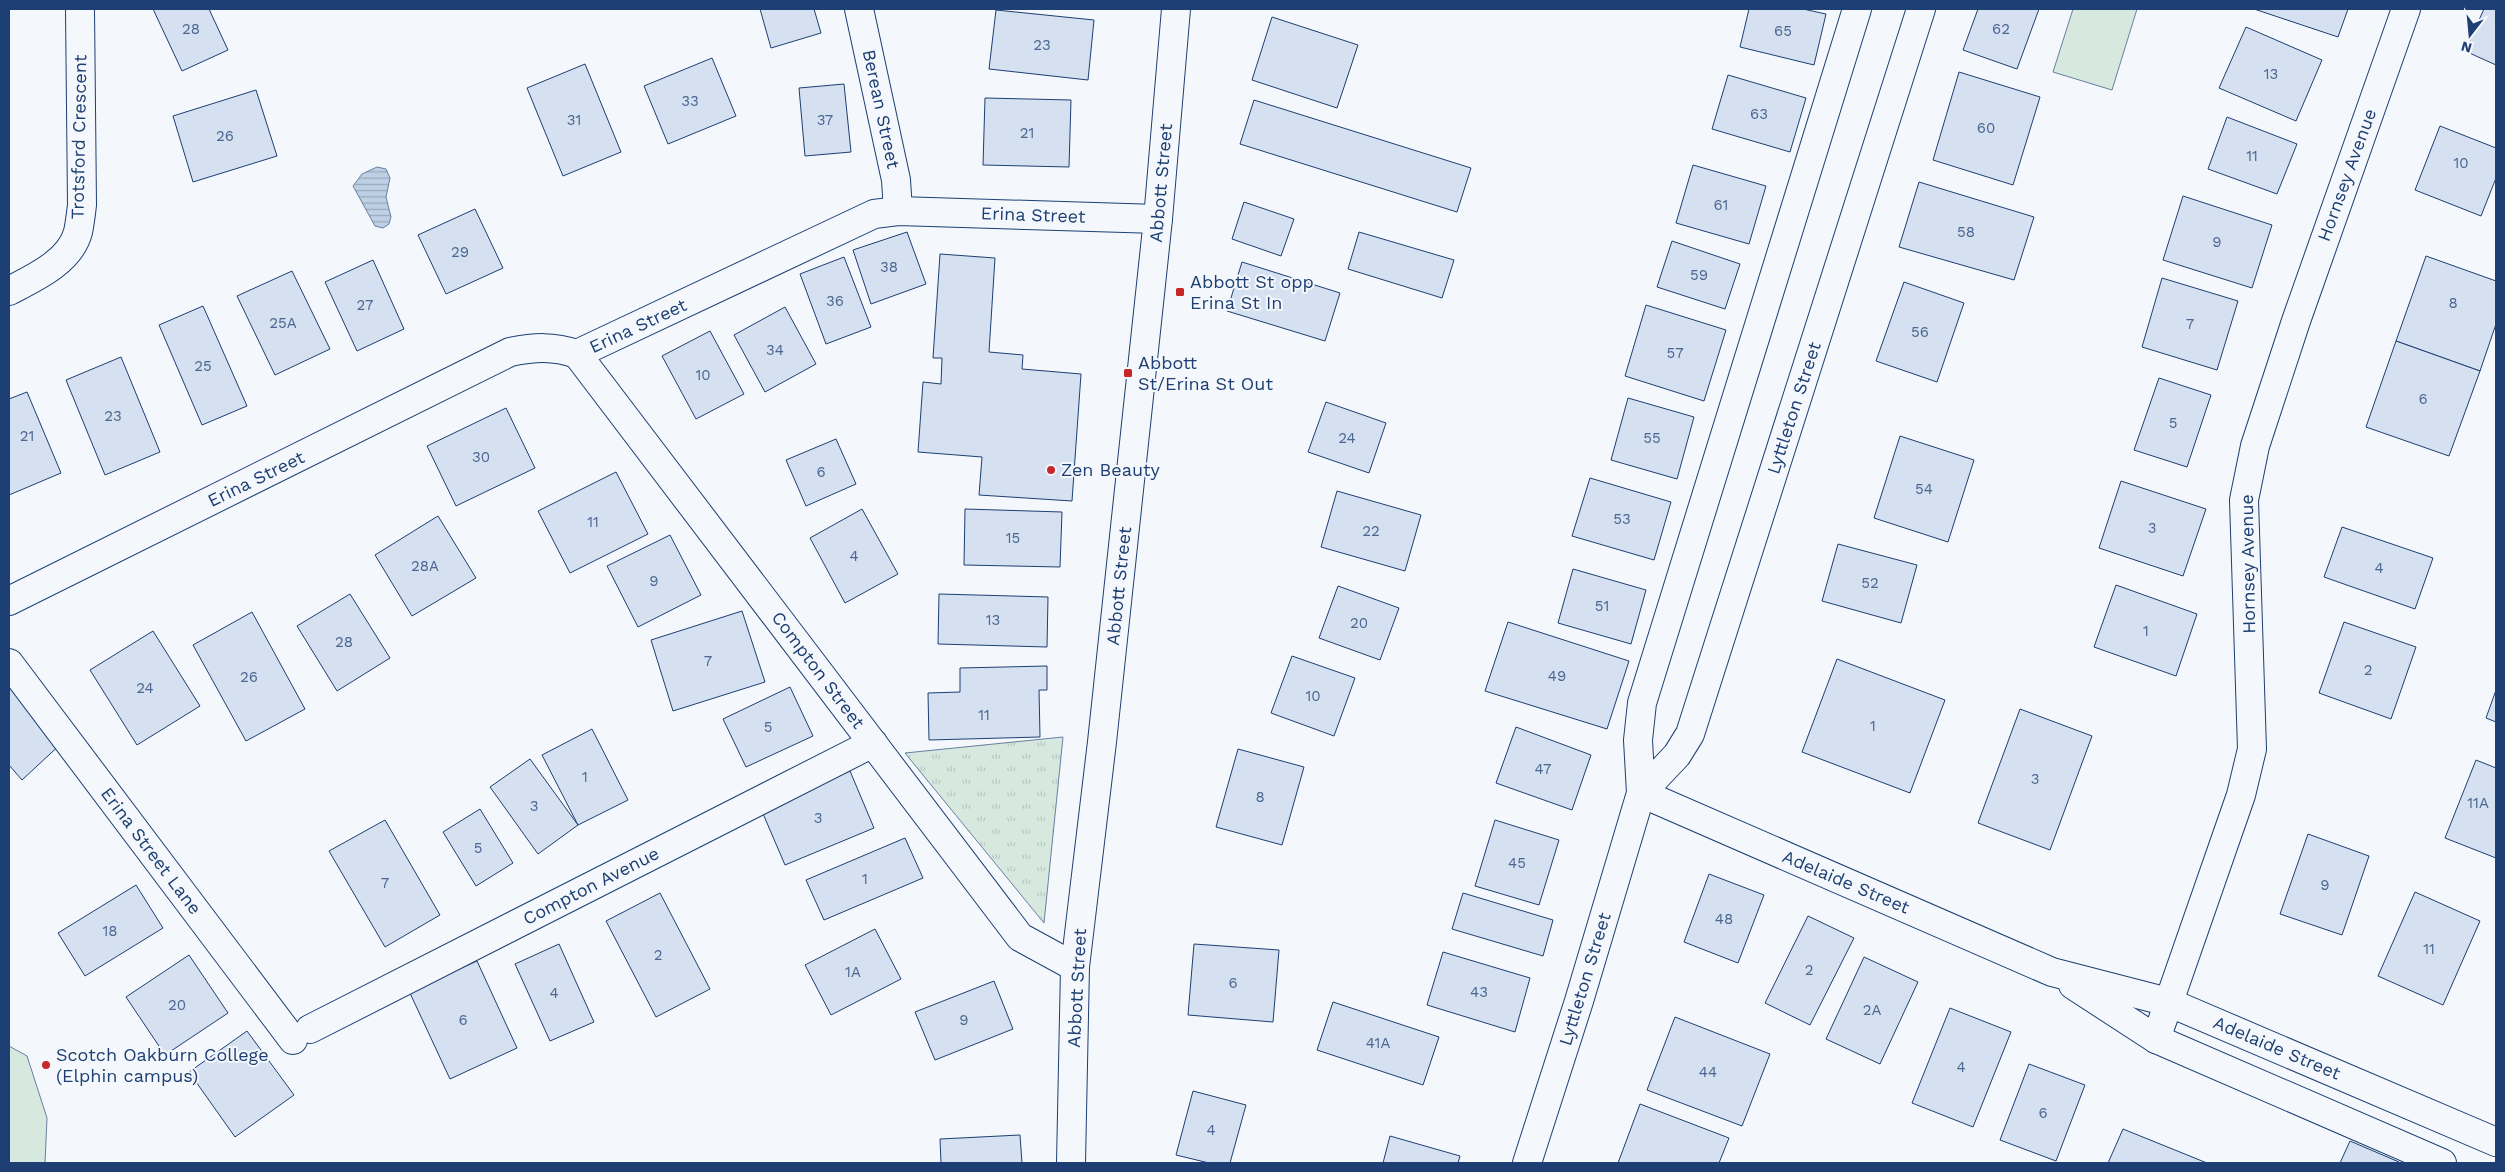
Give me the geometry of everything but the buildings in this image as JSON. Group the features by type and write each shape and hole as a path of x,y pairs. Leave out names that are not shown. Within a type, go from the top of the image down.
{"street":[{"name":"Trotsford Crescent","path":"9,290 35,277 63,257 77,234 82,205 80,9"},
{"name":"Berean Street","path":"859,9 896,180 898,211"},
{"name":"Abbott Street","path":"1071,1163 1075,968 1102,742 1158,219 1176,9"},
{"name":"Lyttleton Street","path":"1527,1163 1579,1001 1641,793 1638,740 1642,703 1857,9"},
{"name":"Lyttleton Street","path":"1641,793 1677,755 1690,734 1921,9"},
{"name":"Hornsey Avenue","path":"2156,1039 2241,795 2252,748 2244,500 2248,472 2296,321 2406,9"},
{"name":"Erina Street","path":"9,601 510,352 537,347 559,348 577,354 874,214 898,211 1158,219"},
{"name":"Compton Street","path":"577,354 1020,937 1075,968"},
{"name":"Erina Street Lane","path":"9,663 301,1034"},
{"name":"Compton Avenue","path":"301,1034 873,743"},
{"name":"Adelaide Street","path":"1641,793 2052,972 2168,1002 2496,1142"},
{"name":"Adelaide Street","path":"2052,972 2156,1039 2442,1163"},
{"path":"2260,1084 2276,1048"},
{"path":"2363,1128 2379,1092"},
{"path":"2492,1163 2496,1154"}],"green space":[{"path":"2073,9 2137,9 2112,90 2053,72"},
{"path":"1063,737 1044,923 905,753"},
{"path":"9,1046 27,1056 47,1118 45,1163 9,1163"}],"water":[{"path":"377,167 386,169 390,178 386,197 391,217 389,224 383,228 375,226 353,186 362,174"}],"place":[{"name":"Abbott St opp Erina St In","path":"1180,292"},
{"name":"Abbott St/Erina St Out","path":"1128,373"},
{"name":"Zen Beauty","path":"1051,470"},
{"name":"Scotch Oakburn College (Elphin campus)","path":"46,1065"}]}
